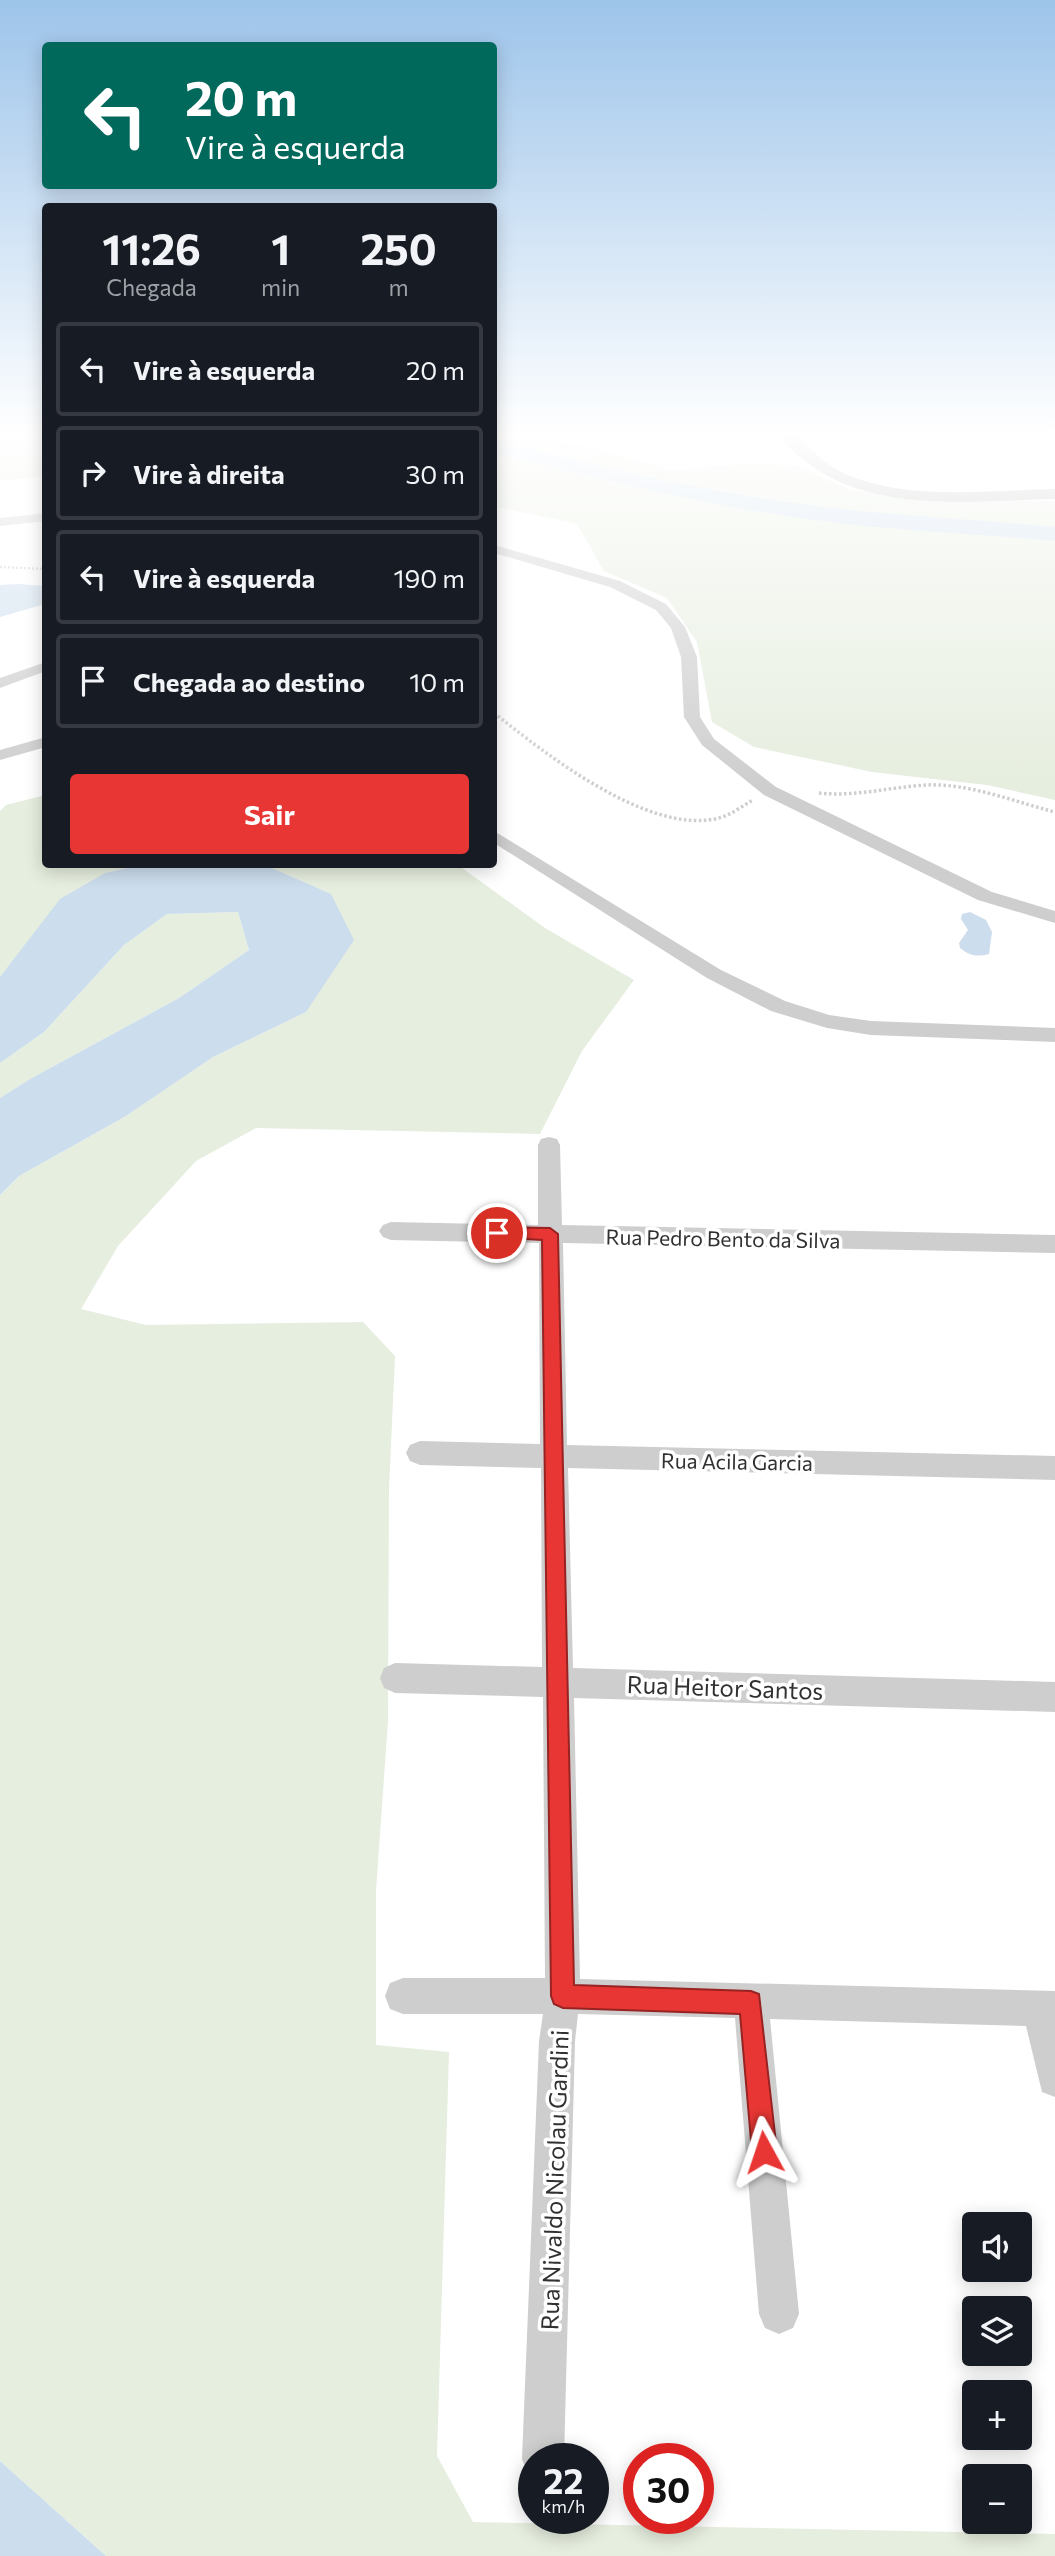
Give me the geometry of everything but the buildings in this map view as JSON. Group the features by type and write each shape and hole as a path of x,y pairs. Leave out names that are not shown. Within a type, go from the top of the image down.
{"street":[{"path":"497,550 615,584 661,607 678,627 689,657 692,717 708,742 770,791 985,896 1055,917"},
{"path":"0,683 42,667"},
{"path":"0,755 42,743"},
{"path":"497,838 714,974 778,1006 827,1021 871,1028 1055,1035"},
{"name":"Rua Nivaldo Nicolau Gardini","path":"544,2443 557,2041 563,1996 549,1145"},
{"name":"Rua Pedro Bento da Silva","path":"391,1231 1055,1244"},
{"name":"Rua Acila Garcia","path":"420,1453 1055,1468"},
{"name":"Rua Heitor Santos","path":"395,1678 1055,1697"},
{"path":"403,1996 563,1996 1048,2008 1055,2079"},
{"path":"751,2002 779,2314"}],"path":[{"path":"0,567 42,569"},
{"path":"497,715 521,735 601,787 645,809 692,819 718,818 770,791 793,790 847,796 929,785 973,792 1055,813"}],"green space":[{"path":"591,548 1055,548 1055,800 987,785 872,772 754,747 712,722 697,642 667,598 604,571"},
{"path":"42,796 42,868 130,868 105,873 0,977 0,811 6,805"},
{"path":"272,868 462,868 545,928 634,980 582,1051 540,1134 256,1128 196,1161 118,1246 81,1309 146,1325 363,1322 395,1356 389,1489 388,1721 376,1891 376,2045 449,2052 437,2456 473,2522 518,2523 518,2534 609,2534 609,2525 623,2525 623,2534 714,2534 714,2527 1055,2534 1055,2556 106,2556 0,2461 0,1195 19,1176 126,1116 213,1057 306,1012 330,894"},
{"path":"238,912 249,950 179,998 0,1098 0,1063 44,1032 124,945 167,914"}],"water":[{"path":"0,585 42,586 42,605 0,617"},
{"path":"127,868 272,868 331,894 354,940 306,1012 213,1057 126,1116 19,1176 0,1195 0,1098 179,998 249,950 238,912 167,914 124,945 44,1032 0,1063 0,977 60,899 105,873"},
{"path":"970,912 986,920 992,932 989,954 973,955 960,948 959,943 968,930 961,919 962,914"},
{"path":"0,2461 106,2556 0,2556"}],"route":[{"path":"497,1233 550,1234 563,1996 645,2001 751,2002 764,2152"}]}
